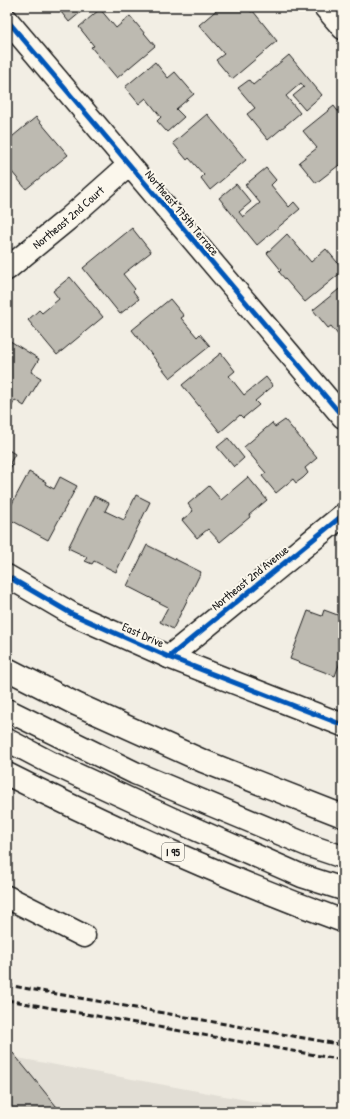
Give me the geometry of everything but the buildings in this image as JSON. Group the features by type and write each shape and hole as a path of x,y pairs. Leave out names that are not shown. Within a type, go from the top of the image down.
{"main road":[{"path":"325,7 343,28"},
{"name":"Northeast 175th Terrace","path":"7,20 343,417"},
{"name":"Northeast 2nd Court","path":"7,269 68,219 129,165"},
{"name":"Northeast 2nd Avenue","path":"169,657 343,515"},
{"name":"East Drive","path":"7,576 72,614 169,657 343,724"},
{"path":"7,669 76,704 202,761 343,816"},
{"path":"7,710 135,774 310,846 343,857"},
{"path":"7,740 49,762 177,822 302,876 343,889"},
{"name":"I 95","path":"7,774 63,802 216,871 343,921"},
{"path":"8,900 84,936"}],"shaded area":[{"path":"7,1056 312,1112 7,1112"}],"railway":[{"path":"7,985 343,1045"},
{"path":"7,1000 343,1060"}],"cycle path":[{"path":"7,20 343,417"},
{"path":"169,657 343,515"},
{"path":"7,576 72,614 169,657 343,725"}]}
